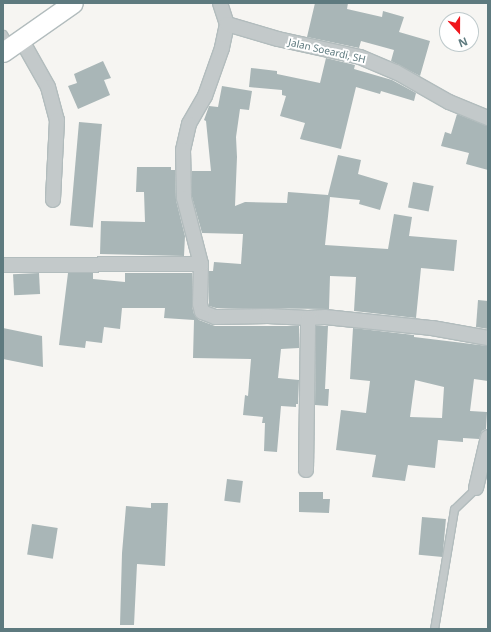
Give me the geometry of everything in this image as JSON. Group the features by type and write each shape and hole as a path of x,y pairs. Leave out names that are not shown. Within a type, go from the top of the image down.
{"main road":[{"path":"9,43 73,3"}],"street":[{"path":"220,3 227,24 216,66 205,96 189,124 183,150 184,198 201,264 200,308 202,312 207,315 308,318 325,317 432,328 488,338"},
{"name":"Jalan Soeardi, SH","path":"227,24 278,39 360,57 402,75 449,102 488,118"},
{"path":"9,43 48,87 57,120 54,200"},
{"path":"3,265 201,264"},
{"path":"306,470 308,318"},
{"path":"476,488 488,437"}],"lane":[{"path":"434,629 454,509 476,488"}],"building":[{"path":"315,3 348,3 347,9 382,17 383,11 404,17 399,32 430,41 420,76 391,61 394,50 361,41 359,48 307,37"},
{"path":"326,58 355,65 354,69 392,80 416,93 414,101 381,91 380,94 356,87 341,149 300,139 305,123 280,116 286,96 282,95 282,90 249,87 251,68 277,71 277,74 320,83"},
{"path":"103,61 111,78 104,80 110,95 78,109 68,86 77,83 74,74"},
{"path":"222,86 252,91 249,110 240,109 236,137 237,157 235,206 245,202 287,203 288,192 328,195 338,155 361,160 358,174 388,183 380,210 359,204 360,200 330,197 325,245 388,249 394,214 412,217 409,236 457,240 454,271 421,268 416,318 354,311 356,277 330,276 329,309 216,308 209,306 209,271 213,271 214,262 241,264 243,234 202,233 192,197 192,171 211,171 206,121 204,120 209,106 218,107"},
{"path":"457,114 488,126 488,170 466,164 469,153 441,146 445,132 451,134"},
{"path":"79,122 102,124 93,228 70,226"},
{"path":"137,167 171,167 171,170 175,170 176,200 185,236 184,256 100,254 101,221 145,222 144,192 136,192"},
{"path":"413,182 434,186 429,212 408,208"},
{"path":"39,273 40,294 14,295 13,274"},
{"path":"68,273 93,273 93,279 125,282 125,273 192,273 192,306 194,314 199,320 215,326 299,326 299,348 281,349 278,378 299,380 298,404 296,404 296,407 281,406 277,452 264,451 265,423 262,423 263,417 243,415 245,395 248,396 251,359 193,358 194,320 164,318 165,308 122,308 120,329 104,327 102,343 86,341 85,348 59,345"},
{"path":"478,300 488,301 488,329 476,327"},
{"path":"316,326 328,326 325,389 329,389 328,406 315,405"},
{"path":"3,328 42,336 43,367 3,359"},
{"path":"353,328 488,346 488,381 474,379 470,411 487,412 486,429 482,431 479,439 463,438 463,442 438,440 435,468 408,465 405,481 372,477 376,455 336,450 341,410 366,413 370,381 350,379","holes":["415,380 444,387 442,418 410,417"]},
{"path":"227,479 243,481 240,503 224,501"},
{"path":"299,492 323,492 323,499 330,499 329,513 299,512"},
{"path":"151,503 168,503 165,566 137,564 134,625 120,625 122,553 126,506 151,508"},
{"path":"422,517 446,519 443,557 419,555"},
{"path":"32,524 58,528 53,559 27,555"}]}
